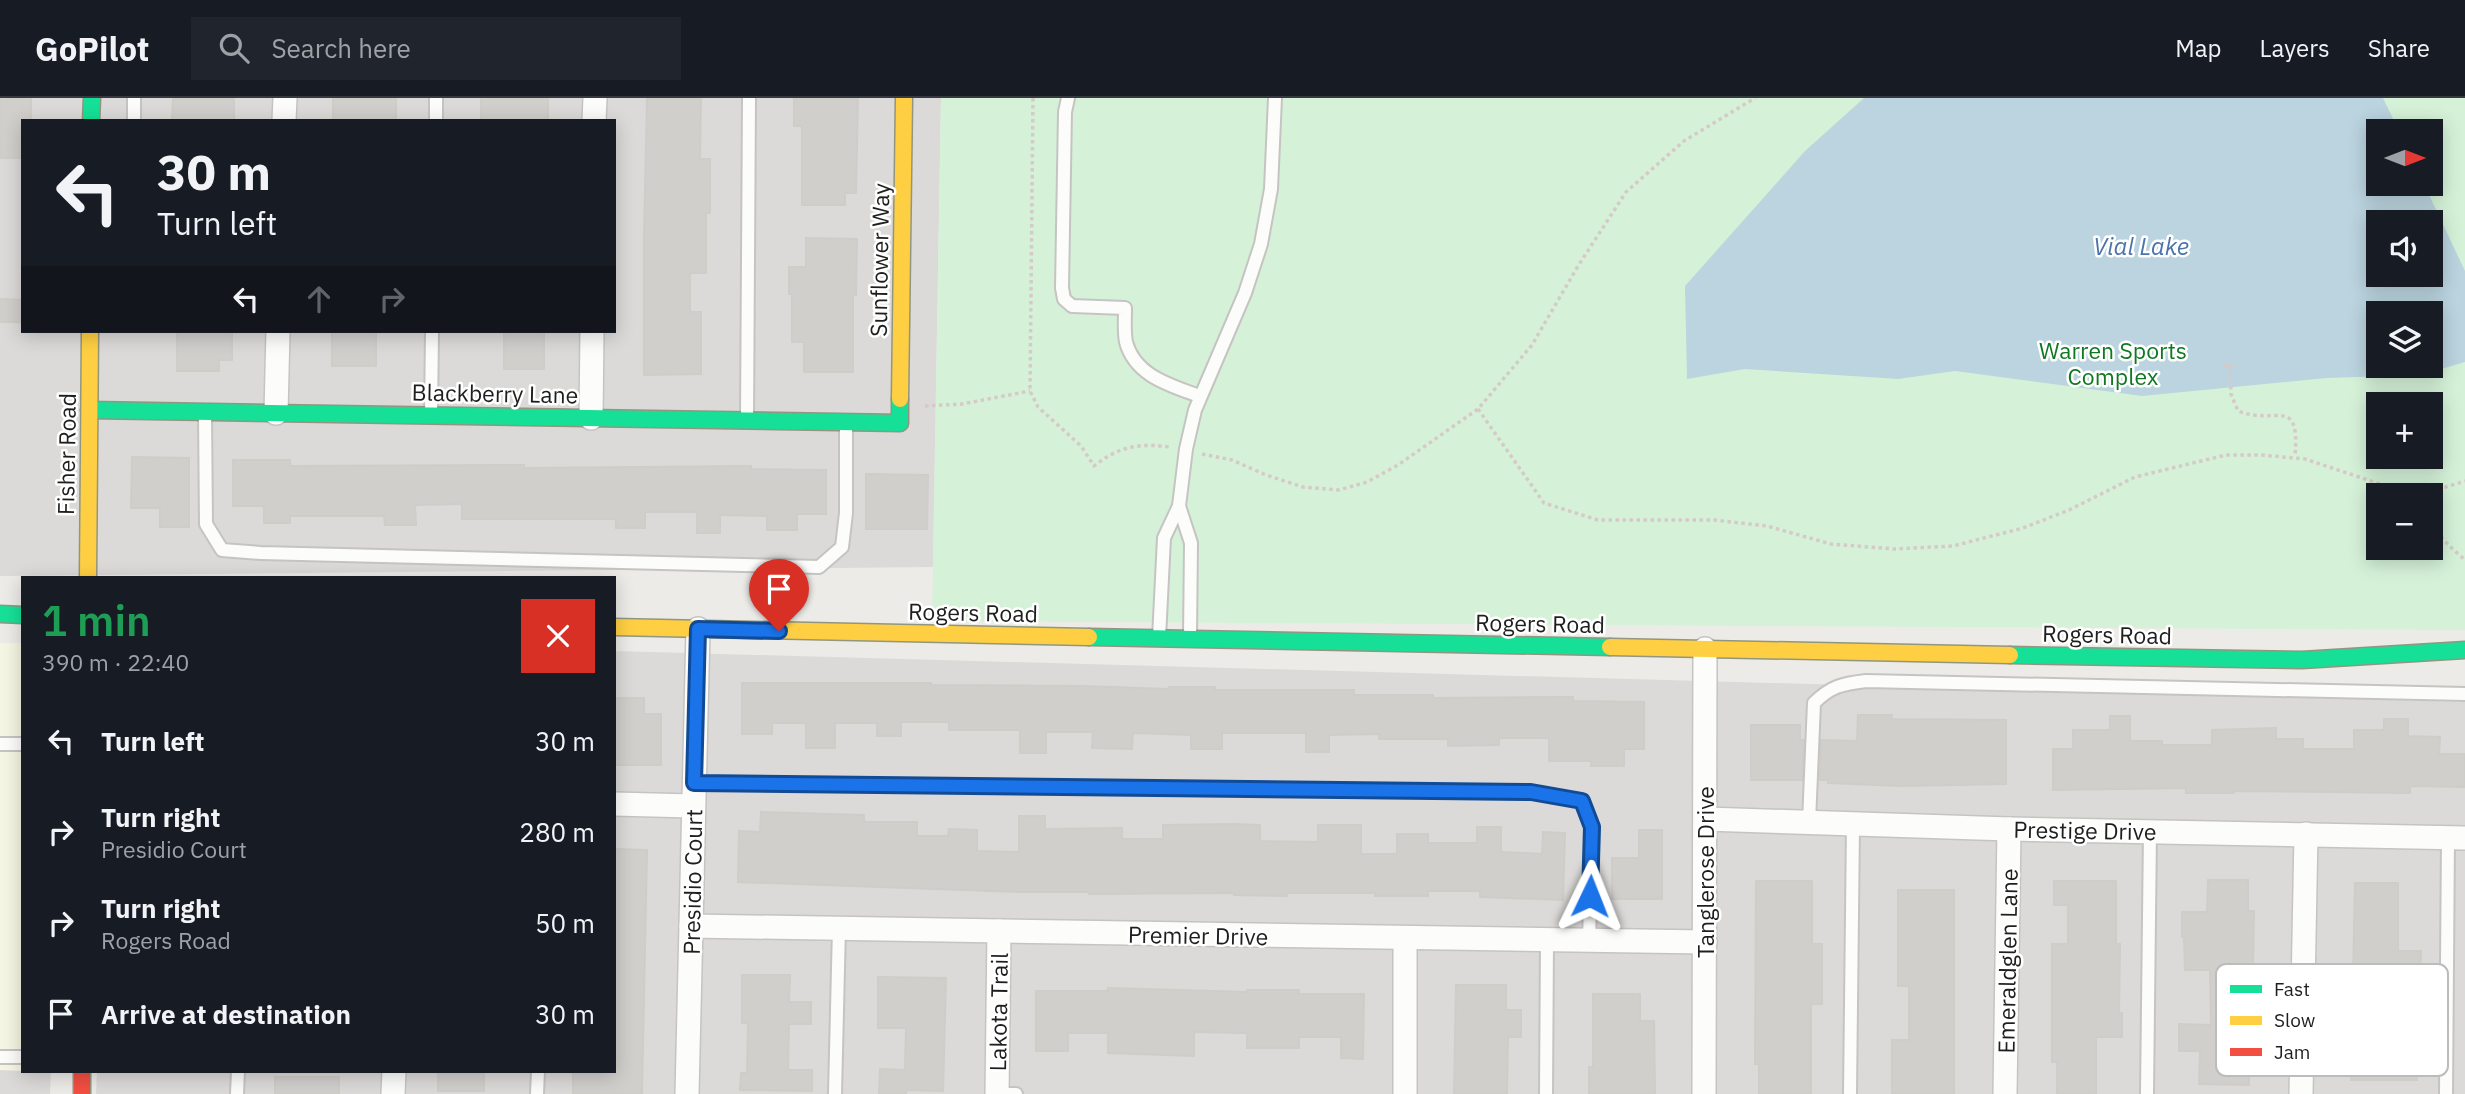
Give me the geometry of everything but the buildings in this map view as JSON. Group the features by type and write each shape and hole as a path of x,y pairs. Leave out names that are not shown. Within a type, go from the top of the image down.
{"street":[{"path":"91,119 92,98"},
{"path":"284,119 285,98"},
{"path":"594,98 594,119"},
{"name":"Sunflower Way","path":"900,416 904,98"},
{"name":"Fisher Road","path":"88,576 90,333"},
{"path":"276,413 278,333"},
{"path":"591,418 592,333"},
{"name":"Blackberry Lane","path":"89,410 846,422 900,416"},
{"path":"0,614 21,615"},
{"name":"Rogers Road","path":"616,627 2257,660 2302,660 2465,650"},
{"name":"Presidio Court","path":"687,1094 698,629"},
{"name":"Tanglerose Drive","path":"1704,1094 1705,649"},
{"path":"616,804 693,806"},
{"name":"Prestige Drive","path":"1706,819 2009,829 2457,838"},
{"name":"Emeraldglen Lane","path":"2006,1094 2009,829"},
{"path":"2304,964 2306,834"},
{"name":"Premier Drive","path":"691,926 839,926 1405,939 1705,942"},
{"name":"Lakota Trail","path":"997,1094 999,931"},
{"path":"1405,939 1405,1094"},
{"path":"82,1073 82,1094"},
{"path":"393,1094 394,1073"},
{"path":"2301,1076 2301,1094"}],"lane":[{"path":"134,98 134,119"},
{"path":"436,98 436,119"},
{"path":"747,420 749,98"},
{"path":"1068,98 1065,112 1062,274 1064,299 1072,306 1125,308 1126,342 1138,364 1158,381 1199,396"},
{"path":"1159,638 1164,538 1179,506 1186,449 1199,396 1245,293 1261,244 1271,189 1275,98"},
{"path":"431,415 432,333"},
{"path":"205,412 206,524 222,550 819,567 842,547 846,513 846,422"},
{"path":"1179,506 1191,543 1190,639"},
{"path":"1809,822 1814,703 1826,690 1845,684 1866,681 2465,694"},
{"path":"0,744 21,744"},
{"path":"694,783 1531,792 1582,801 1592,827 1589,941"},
{"path":"1850,1094 1853,824"},
{"path":"2147,1094 2150,831"},
{"path":"2448,1047 2457,838"},
{"path":"835,1094 839,926"},
{"path":"1546,941 1546,1094"},
{"path":"0,1057 21,1057"},
{"path":"237,1094 238,1073"},
{"path":"537,1094 538,1073"},
{"path":"2446,1094 2447,1076"},
{"path":"997,1094 1016,1094"}],"path":[{"path":"1033,98 1030,391 1038,407 1081,446 1094,466 1126,448 1148,444 1186,449 1231,460 1303,487 1339,490 1367,482 1398,465 1478,409 1532,345 1578,266 1626,192 1684,141 1755,98"},
{"path":"2224,365 2233,365 2231,394 2238,411 2245,414 2287,416 2294,423 2297,431 2295,458"},
{"path":"900,416 1030,391"},
{"path":"1478,409 1544,503 1598,520 1728,522 1767,526 1831,544 1894,549 1952,546 2023,528 2069,510 2135,477 2226,455 2305,459 2377,483"},
{"path":"2443,489 2465,481"},
{"path":"2443,540 2465,559"}],"shaded area":[{"path":"0,98 941,98 933,567 0,576"},
{"path":"0,643 21,643 21,1071 0,1070"},
{"path":"616,651 2465,702 2465,1094 96,1094 97,1073 616,1073"},
{"path":"0,1070 51,1073 50,1094 0,1094"}],"green space":[{"name":"Warren Sports Complex","path":"941,98 2465,98 2465,630 932,621"}],"water":[{"name":"Vial Lake","path":"1864,98 2383,98 2393,119 2366,119 2366,196 2430,196 2436,210 2366,210 2366,287 2443,287 2443,224 2465,271 2465,362 2443,368 2443,301 2366,301 2366,377 2142,396 1955,371 1898,379 1745,369 1687,379 1685,286 1805,151"}],"traffic: fast":[{"path":"91,119 92,98"},
{"path":"89,410 900,423 900,399"},
{"path":"0,614 21,615"},
{"path":"1089,637 1610,647"},
{"path":"2010,655 2302,660 2465,650"}],"traffic: slow":[{"path":"900,399 904,98"},
{"path":"88,576 90,333"},
{"path":"616,627 1089,637"},
{"path":"1610,647 2010,655"}],"traffic: jam":[{"path":"82,1073 82,1094"}],"route":[{"path":"779,631 698,629 694,783 1531,792 1582,801 1592,827 1590,896"}]}
